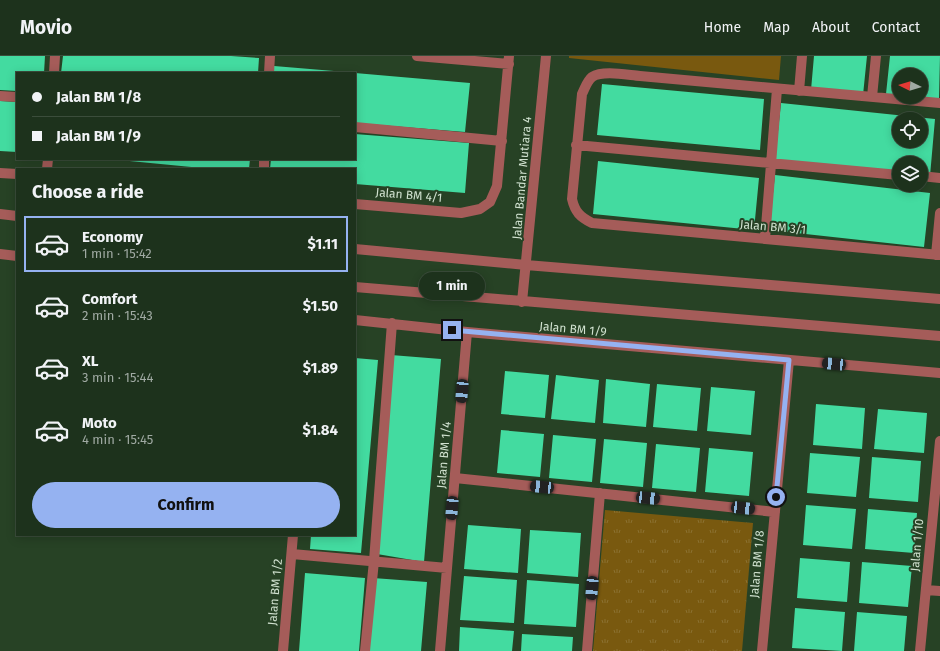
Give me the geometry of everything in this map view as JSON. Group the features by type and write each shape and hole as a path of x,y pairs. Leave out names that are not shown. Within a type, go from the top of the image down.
{"street":[{"path":"54,72 55,56"},
{"path":"269,72 270,56"},
{"path":"417,56 509,60"},
{"name":"Jalan Bandar Mutiara 4","path":"522,302 546,56"},
{"path":"799,91 802,56"},
{"path":"872,97 876,56"},
{"name":"Jalan BM 4/1","path":"356,204 461,213 480,210 490,202 498,186 509,60"},
{"name":"Jalan BM 3/1","path":"777,89 640,76 605,74 593,77 588,82 582,94 572,199 574,209 580,217 592,223 604,225 938,255"},
{"path":"765,239 777,89 940,102"},
{"path":"0,96 16,97"},
{"path":"356,127 502,140"},
{"path":"576,145 892,174"},
{"path":"0,173 16,174"},
{"path":"928,177 940,178"},
{"path":"938,255 940,213"},
{"path":"0,214 16,216"},
{"path":"356,249 526,265 940,299"},
{"path":"0,254 16,256"},
{"path":"356,287 940,336"},
{"name":"Jalan BM 1/9","path":"356,320 467,332 940,373"},
{"path":"365,651 374,561 392,323"},
{"name":"Jalan BM 1/4","path":"440,651 467,332"},
{"name":"Jalan BM 1/8","path":"762,651 789,360"},
{"name":"Jalan 1/10","path":"920,651 940,441"},
{"path":"455,478 775,512"},
{"path":"587,651 600,493"},
{"name":"Jalan BM 1/2","path":"283,651 293,536"},
{"path":"292,554 447,568"},
{"path":"926,590 940,591"}],"green space":[{"path":"569,56 781,56 779,80 569,58"},
{"path":"605,510 753,523 742,651 593,651"}],"building":[{"path":"0,56 45,56 44,72 16,72 16,91 0,90"},
{"path":"63,56 231,56 259,58 258,72 61,72"},
{"path":"814,56 867,56 863,95 811,90"},
{"path":"890,56 940,56 939,99 928,98 928,68 892,68 892,94 886,94"},
{"path":"274,66 346,72 273,72"},
{"path":"356,73 470,83 465,132 356,123"},
{"path":"602,84 764,99 760,150 597,135"},
{"path":"0,101 16,102 16,152 0,151"},
{"path":"781,103 892,115 892,148 928,148 928,118 935,119 930,176 928,176 928,156 892,156 892,172 775,160"},
{"path":"356,134 469,143 465,193 356,184 356,168 270,168 271,160 356,160"},
{"path":"119,160 250,160 249,168 202,168"},
{"path":"598,161 759,178 754,230 593,214"},
{"path":"775,175 892,189 892,192 930,193 924,247 769,230"},
{"path":"391,355 441,359 424,562 377,554"},
{"path":"356,358 378,360 361,553 310,549 311,536 356,536"},
{"path":"505,371 549,375 545,418 501,414"},
{"path":"556,375 599,380 595,423 551,419"},
{"path":"606,379 650,384 646,427 603,423"},
{"path":"657,384 701,388 697,431 653,427"},
{"path":"711,387 755,391 751,435 707,431"},
{"path":"816,404 865,408 862,449 813,445"},
{"path":"878,409 927,413 924,453 874,449"},
{"path":"501,430 544,434 540,477 497,473"},
{"path":"553,435 596,439 592,482 549,478"},
{"path":"604,439 647,443 643,487 600,483"},
{"path":"656,444 700,448 696,492 652,488"},
{"path":"709,448 753,452 749,496 705,492"},
{"path":"810,453 860,457 856,497 807,493"},
{"path":"872,457 921,461 918,502 869,498"},
{"path":"806,505 856,509 852,549 803,545"},
{"path":"868,509 917,513 914,553 865,549"},
{"path":"468,525 521,529 518,573 464,569"},
{"path":"530,530 581,533 578,577 527,573"},
{"path":"800,558 850,562 847,602 797,598"},
{"path":"862,562 912,566 908,607 859,603"},
{"path":"305,573 365,578 359,651 299,651"},
{"path":"464,576 517,580 514,623 460,620"},
{"path":"373,578 427,582 421,651 367,651"},
{"path":"527,580 579,584 576,627 524,624"},
{"path":"795,608 845,612 842,651 792,648"},
{"path":"857,612 907,616 904,651 854,651"},
{"path":"460,627 514,631 512,651 459,651"},
{"path":"522,634 573,637 572,651 521,651"}],"route":[{"path":"452,330 789,360 776,497"}]}
